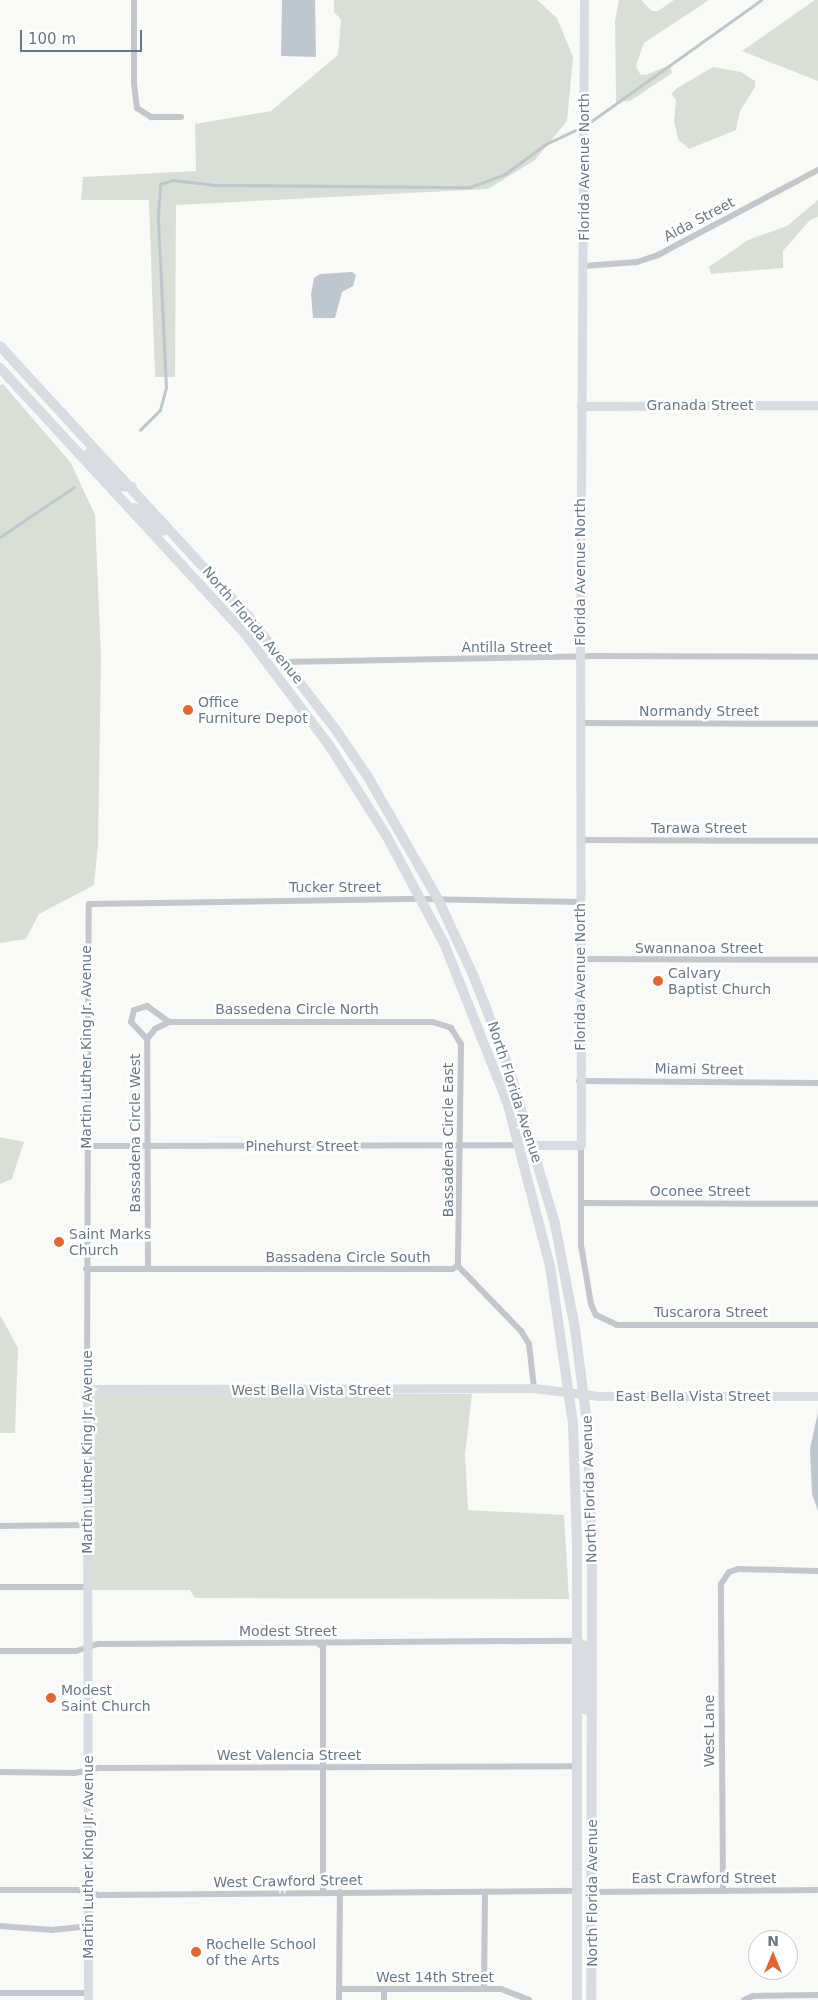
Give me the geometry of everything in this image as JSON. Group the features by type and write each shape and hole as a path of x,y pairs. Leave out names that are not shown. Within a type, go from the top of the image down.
{"main road":[{"name":"North Florida Avenue","path":"0,346 132,487 218,583 285,662 320,708 368,777 438,899 492,1021 534,1145 564,1267 584,1393 591,1484 592,2000"},
{"name":"North Florida Avenue","path":"0,368 230,617 329,745 386,835 421,899 478,1024 519,1146 548,1256 569,1391 576,1488 577,2000"},
{"path":"38,408 61,423 120,486 132,487"},
{"path":"131,508 147,514 204,575 218,583"},
{"path":"230,617 248,628 311,706 320,708"},
{"path":"576,1641 584,1646 585,1708 592,1730"},
{"path":"578,1781 584,1797 585,1879 591,1892"},
{"path":"578,1891 583,1900 584,1960 591,1981"}],"street":[{"path":"134,0 134,84 137,108 151,117 181,117"},
{"name":"Florida Avenue North","path":"581,1144 579,1082 581,959 580,658 581,406 584,266 584,0"},
{"name":"Aida Street","path":"584,266 637,262 658,255 818,170"},
{"name":"Granada Street","path":"581,406 818,405"},
{"name":"Antilla Street","path":"285,662 580,658 598,656 818,657"},
{"name":"Normandy Street","path":"580,723 818,724"},
{"name":"Tarawa Street","path":"580,840 818,841"},
{"name":"Tucker Street","path":"89,904 421,899 580,902"},
{"name":"Martin Luther King Jr. Avenue","path":"88,1996 86,1146 89,904"},
{"name":"Swannanoa Street","path":"581,959 818,960"},
{"path":"147,1039 131,1022 134,1010 146,1006 169,1022"},
{"name":"Bassedena Circle North","path":"155,1029 169,1022 442,1023"},
{"name":"Bassadena Circle East","path":"442,1023 454,1031 461,1044 458,1266"},
{"name":"Bassadena Circle West","path":"148,1269 147,1039 155,1029"},
{"name":"Miami Street","path":"579,1082 818,1082"},
{"path":"534,1145 581,1144 581,1203"},
{"name":"Pinehurst Street","path":"86,1146 519,1146"},
{"name":"Oconee Street","path":"581,1203 818,1204"},
{"name":"Tuscarora Street","path":"581,1203 582,1245 591,1304 596,1315 605,1322 617,1325 818,1325"},
{"path":"458,1266 525,1337 533,1362 534,1388"},
{"name":"Bassadena Circle South","path":"86,1269 452,1269 458,1266"},
{"name":"West Bella Vista Street","path":"87,1389 534,1388 569,1391"},
{"name":"East Bella Vista Street","path":"569,1391 608,1396 818,1396"},
{"path":"0,1526 87,1525"},
{"name":"West Lane","path":"723,1891 721,1584 728,1574 738,1569 818,1571"},
{"path":"0,1587 87,1587"},
{"name":"Modest Street","path":"0,1651 87,1648 98,1644 576,1641"},
{"path":"319,1644 323,1647 323,1892"},
{"name":"West Valencia Street","path":"0,1772 578,1766"},
{"name":"West Crawford Street","path":"0,1890 88,1892 99,1895 578,1891"},
{"name":"East Crawford Street","path":"591,1892 818,1890"},
{"path":"339,2000 340,1892"},
{"path":"484,1989 485,1892"},
{"path":"0,1926 52,1930 88,1926"},
{"name":"West 14th Street","path":"339,1989 502,1989 529,2000"},
{"path":"384,1990 384,2000"},
{"path":"0,1993 88,1996"},
{"path":"744,2000 753,1996 818,1995"}],"shaded area":[{"path":"282,0 315,0 316,57 281,56"},
{"path":"334,0 537,0 557,18 573,57 567,121 535,160 488,189 176,205 175,377 155,377 149,200 81,200 83,177 196,171 195,124 271,111 338,55 341,20 334,12"},
{"path":"619,0 641,0 652,11 658,11 674,0 709,0 644,43 636,66 640,74 646,75 670,65 672,73 630,101 616,102 615,21"},
{"path":"815,0 818,0 818,81 742,51"},
{"path":"713,67 741,72 755,81 755,87 740,111 736,130 689,149 678,139 674,121 676,100 671,94 677,88"},
{"path":"818,200 818,217 810,220 783,251 783,268 711,274 709,267 748,240 787,226"},
{"path":"352,272 356,275 353,286 342,292 335,318 313,318 311,294 314,278 320,274"},
{"path":"3,384 71,463 95,515 101,658 98,845 94,885 39,914 26,939 0,943 0,385"},
{"path":"0,1137 24,1142 12,1179 0,1184"},
{"path":"0,1315 18,1348 15,1433 0,1433"},
{"path":"91,1394 472,1394 465,1456 468,1510 564,1515 569,1599 195,1598 190,1590 91,1590"},
{"path":"818,1412 818,1511 812,1494 810,1449"}],"waterway":[{"path":"586,125 761,0"},
{"path":"140,430 160,410 166,388 158,216 160,184 173,180 216,185 470,187 505,174 546,144 581,128"},
{"path":"0,537 74,487"}],"place":[{"name":"Office Furniture Depot","path":"188,710"},
{"name":"Calvary Baptist Church","path":"658,981"},
{"name":"Saint Marks Church","path":"59,1242"},
{"name":"Modest Saint Church","path":"51,1698"},
{"name":"Rochelle School of the Arts","path":"196,1952"}]}
